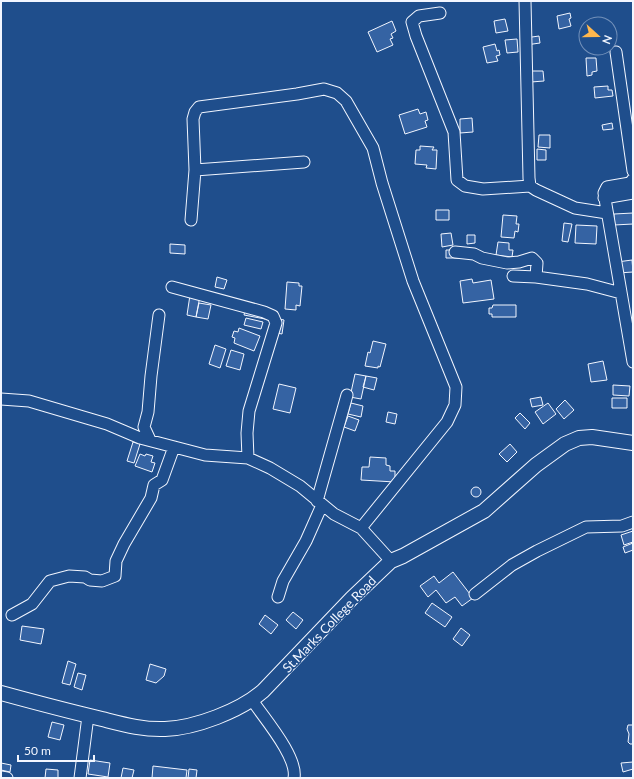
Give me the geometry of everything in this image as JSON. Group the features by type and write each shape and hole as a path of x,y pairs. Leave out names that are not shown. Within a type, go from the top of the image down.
{"main road":[{"name":"St.Marks College Road","path":"1,693 139,728 166,729 211,720 252,700 284,670 352,598 391,562 484,511 536,465 565,444 579,438 592,437 633,443"}],"street":[{"path":"525,1 530,186"},
{"path":"440,13 419,16 412,22 416,36 454,132 457,180 465,186 483,189 530,186 575,208 607,213"},
{"path":"617,56 633,171"},
{"path":"191,220 195,170 193,119 195,112 199,107 324,89 337,93 346,101 373,148 382,184 412,281 456,387 455,405 446,422 361,528"},
{"path":"195,170 304,162"},
{"path":"633,179 630,183 607,187 604,193 633,362"},
{"path":"604,198 633,192"},
{"path":"455,252 474,254 482,258 507,263 532,258 537,263 536,277"},
{"path":"513,276 536,277 587,284 621,293"},
{"path":"172,287 264,312 273,316 276,323 250,411 247,433 248,458"},
{"path":"150,440 144,427 148,412 159,316"},
{"path":"278,597 283,581 306,541 320,503 347,395"},
{"path":"1,400 29,401 107,424 140,438 205,455 248,458 270,468 300,486 334,514 361,528 391,562"},
{"path":"12,615 32,604 50,581 68,576 85,577 90,580 102,581 115,576 116,561 124,544 151,498 154,485 162,480 174,447"},
{"path":"475,594 512,565 586,527 622,526 633,522"},
{"path":"252,700 286,748 295,773 294,778"},
{"path":"80,778 88,716"},
{"path":"1,777 7,778"}],"building":[{"path":"570,13 571,18 569,19 571,26 559,29 557,16"},
{"path":"505,19 508,31 496,33 494,21"},
{"path":"392,21 396,31 391,34 393,38 390,39 393,45 377,52 368,32"},
{"path":"539,36 540,43 526,45 525,38"},
{"path":"517,39 518,52 507,53 505,40"},
{"path":"495,44 500,55 496,56 498,61 487,63 483,47"},
{"path":"586,58 596,58 597,71 592,72 592,75 587,76"},
{"path":"530,71 543,71 544,81 531,82"},
{"path":"608,86 608,90 612,90 613,96 595,98 594,87"},
{"path":"418,109 420,114 426,112 428,120 425,121 427,127 405,134 399,115"},
{"path":"472,118 473,132 460,133 460,119"},
{"path":"612,123 613,129 603,130 602,125"},
{"path":"539,135 550,135 550,148 538,147"},
{"path":"420,146 434,147 432,150 437,150 436,169 426,168 427,165 415,164 416,150 420,150"},
{"path":"537,149 546,150 546,160 537,160"},
{"path":"436,210 449,210 449,220 436,220"},
{"path":"633,213 633,224 614,225 614,214"},
{"path":"503,215 517,216 516,224 519,224 518,232 515,231 514,238 501,237"},
{"path":"564,223 572,224 568,242 562,241"},
{"path":"576,225 597,226 596,244 575,243"},
{"path":"451,233 453,245 442,247 441,234"},
{"path":"467,235 475,235 475,243 467,244"},
{"path":"498,242 509,243 509,250 513,250 512,257 496,255"},
{"path":"170,244 185,245 185,254 170,253"},
{"path":"446,250 461,250 461,258 446,258"},
{"path":"632,260 633,272 618,273 617,262"},
{"path":"217,277 227,280 224,289 215,287"},
{"path":"472,279 473,283 491,280 494,299 463,303 460,281"},
{"path":"287,282 299,283 299,286 302,286 300,306 296,305 296,310 285,309"},
{"path":"190,295 200,296 196,317 187,315"},
{"path":"199,303 211,305 208,319 196,317"},
{"path":"493,305 516,305 516,317 492,317 492,314 489,314 489,308 492,308"},
{"path":"245,310 266,314 265,319 244,315"},
{"path":"246,318 263,322 261,329 244,325"},
{"path":"275,318 284,320 282,334 272,332"},
{"path":"239,328 260,336 254,351 234,343 235,338 232,337 234,331 238,332"},
{"path":"373,341 386,344 380,367 378,366 378,368 365,366 368,352 370,353"},
{"path":"215,345 226,349 220,368 209,364"},
{"path":"231,350 244,354 240,370 226,366"},
{"path":"603,361 607,380 591,382 588,364"},
{"path":"355,374 366,376 361,399 350,397"},
{"path":"366,376 377,378 374,390 363,387"},
{"path":"279,384 296,388 290,413 273,409"},
{"path":"613,385 630,386 629,396 613,395"},
{"path":"541,397 543,405 532,407 530,399"},
{"path":"612,398 627,398 627,408 612,408"},
{"path":"565,400 574,410 564,419 556,409"},
{"path":"351,403 363,406 361,417 348,414"},
{"path":"548,403 556,414 543,424 535,412"},
{"path":"388,412 397,414 395,424 386,422"},
{"path":"520,413 530,423 525,429 515,418"},
{"path":"348,416 359,420 355,431 344,427"},
{"path":"133,442 140,444 134,463 127,461"},
{"path":"510,444 517,452 507,462 499,454"},
{"path":"140,454 145,456 146,454 153,456 151,462 155,463 152,472 135,466"},
{"path":"370,457 386,458 386,465 390,466 390,471 395,471 395,482 361,480 362,467 369,467"},
{"path":"474,487 478,487 480,488 480,496 474,497 471,494 471,490"},
{"path":"633,531 633,542 624,545 621,535"},
{"path":"633,543 633,550 625,553 623,547"},
{"path":"453,572 473,598 462,606 455,597 446,603 436,590 428,597 420,586 434,576 439,583"},
{"path":"432,603 452,617 445,627 425,613"},
{"path":"293,612 303,620 296,629 286,620"},
{"path":"265,615 278,625 271,634 259,624"},
{"path":"22,626 44,629 41,644 20,640"},
{"path":"461,628 470,635 462,646 453,639"},
{"path":"68,661 76,664 70,685 62,683"},
{"path":"150,664 166,669 164,676 156,683 146,680"},
{"path":"78,673 86,675 82,690 74,687"},
{"path":"52,722 64,725 60,740 48,737"},
{"path":"628,725 633,725 633,744 628,742"},
{"path":"90,760 110,763 108,777 88,774"},
{"path":"633,762 633,769 623,772 621,763"},
{"path":"1,763 11,765 10,772 1,770"},
{"path":"153,766 187,770 186,778 152,778"},
{"path":"123,768 134,770 132,778 121,778"},
{"path":"46,769 58,770 58,778 45,778"},
{"path":"189,769 197,770 196,778 188,778"}]}
